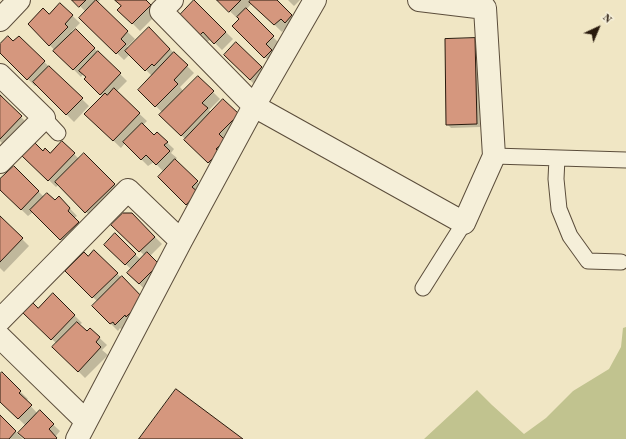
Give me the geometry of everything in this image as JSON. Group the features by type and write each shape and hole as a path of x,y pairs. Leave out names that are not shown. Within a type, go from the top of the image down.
{"street":[{"path":"0,20 19,0"},
{"path":"172,0 161,11 254,106 464,223 494,156 485,4 419,0"},
{"path":"2,342 81,430 254,106 315,0"},
{"path":"0,75 51,126 0,162"},
{"path":"0,320 128,190 181,241"}],"lane":[{"path":"494,156 626,160"},
{"path":"557,158 556,179 559,209 570,236 588,261 622,262"},
{"path":"423,288 464,223"}],"green space":[{"path":"626,327 626,439 424,439 477,390 524,434 546,418 573,391 609,369 621,347 623,328"}],"building":[{"path":"72,0 86,0 79,7"},
{"path":"96,0 128,31 121,39 126,44 116,54 79,18"},
{"path":"115,0 146,0 151,5 132,24 117,10 121,6"},
{"path":"194,0 226,32 214,44 203,32 199,36 180,15"},
{"path":"217,0 241,0 229,12"},
{"path":"251,0 277,0 292,15 285,23 281,19 274,25 249,2"},
{"path":"60,3 73,15 65,24 68,27 49,46 28,24 43,8 49,14"},
{"path":"246,8 274,36 266,44 272,50 264,58 232,26 239,19 237,17"},
{"path":"149,27 170,49 154,66 152,64 145,71 125,51"},
{"path":"76,29 95,48 73,70 53,51"},
{"path":"8,36 13,41 19,36 45,61 27,80 0,53 0,44"},
{"path":"475,38 477,124 446,125 445,39"},
{"path":"236,42 262,67 250,80 224,55"},
{"path":"98,51 121,73 100,95 84,79 86,77 79,71"},
{"path":"174,52 188,65 174,80 178,84 155,107 138,90"},
{"path":"49,66 83,98 66,115 33,82"},
{"path":"198,76 214,91 202,103 208,108 181,136 159,115"},
{"path":"114,88 140,113 113,141 84,114 105,93 107,95"},
{"path":"0,95 22,116 0,139"},
{"path":"223,99 239,114 219,134 225,140 216,149 219,152 208,163 184,140"},
{"path":"142,123 154,135 157,132 168,142 164,145 170,151 156,165 146,155 141,160 123,142"},
{"path":"62,141 75,153 48,181 22,156 35,143 43,151 45,148 50,153"},
{"path":"84,153 115,184 85,213 55,182"},
{"path":"175,159 198,181 192,187 198,192 186,205 158,177"},
{"path":"14,166 39,191 21,210 0,190 0,179"},
{"path":"47,193 55,200 59,196 70,208 68,211 79,222 60,240 30,210"},
{"path":"123,213 132,213 155,237 139,252 111,225"},
{"path":"0,216 23,238 0,262"},
{"path":"115,233 136,254 125,265 104,245"},
{"path":"94,250 118,273 92,298 65,271 84,252 88,256"},
{"path":"147,252 159,264 139,284 127,273"},
{"path":"122,276 144,299 126,317 125,315 115,325 113,322 110,324 92,306"},
{"path":"53,293 75,315 51,340 23,313 33,303 38,308"},
{"path":"77,322 87,331 90,328 100,337 96,342 101,347 78,372 52,347"},
{"path":"2,372 21,391 19,393 32,405 18,419 0,402 0,374"},
{"path":"176,389 243,439 139,439"},
{"path":"40,410 54,424 49,429 57,438 56,439 25,439 18,433"},
{"path":"0,415 16,431 9,439 0,439"}]}
